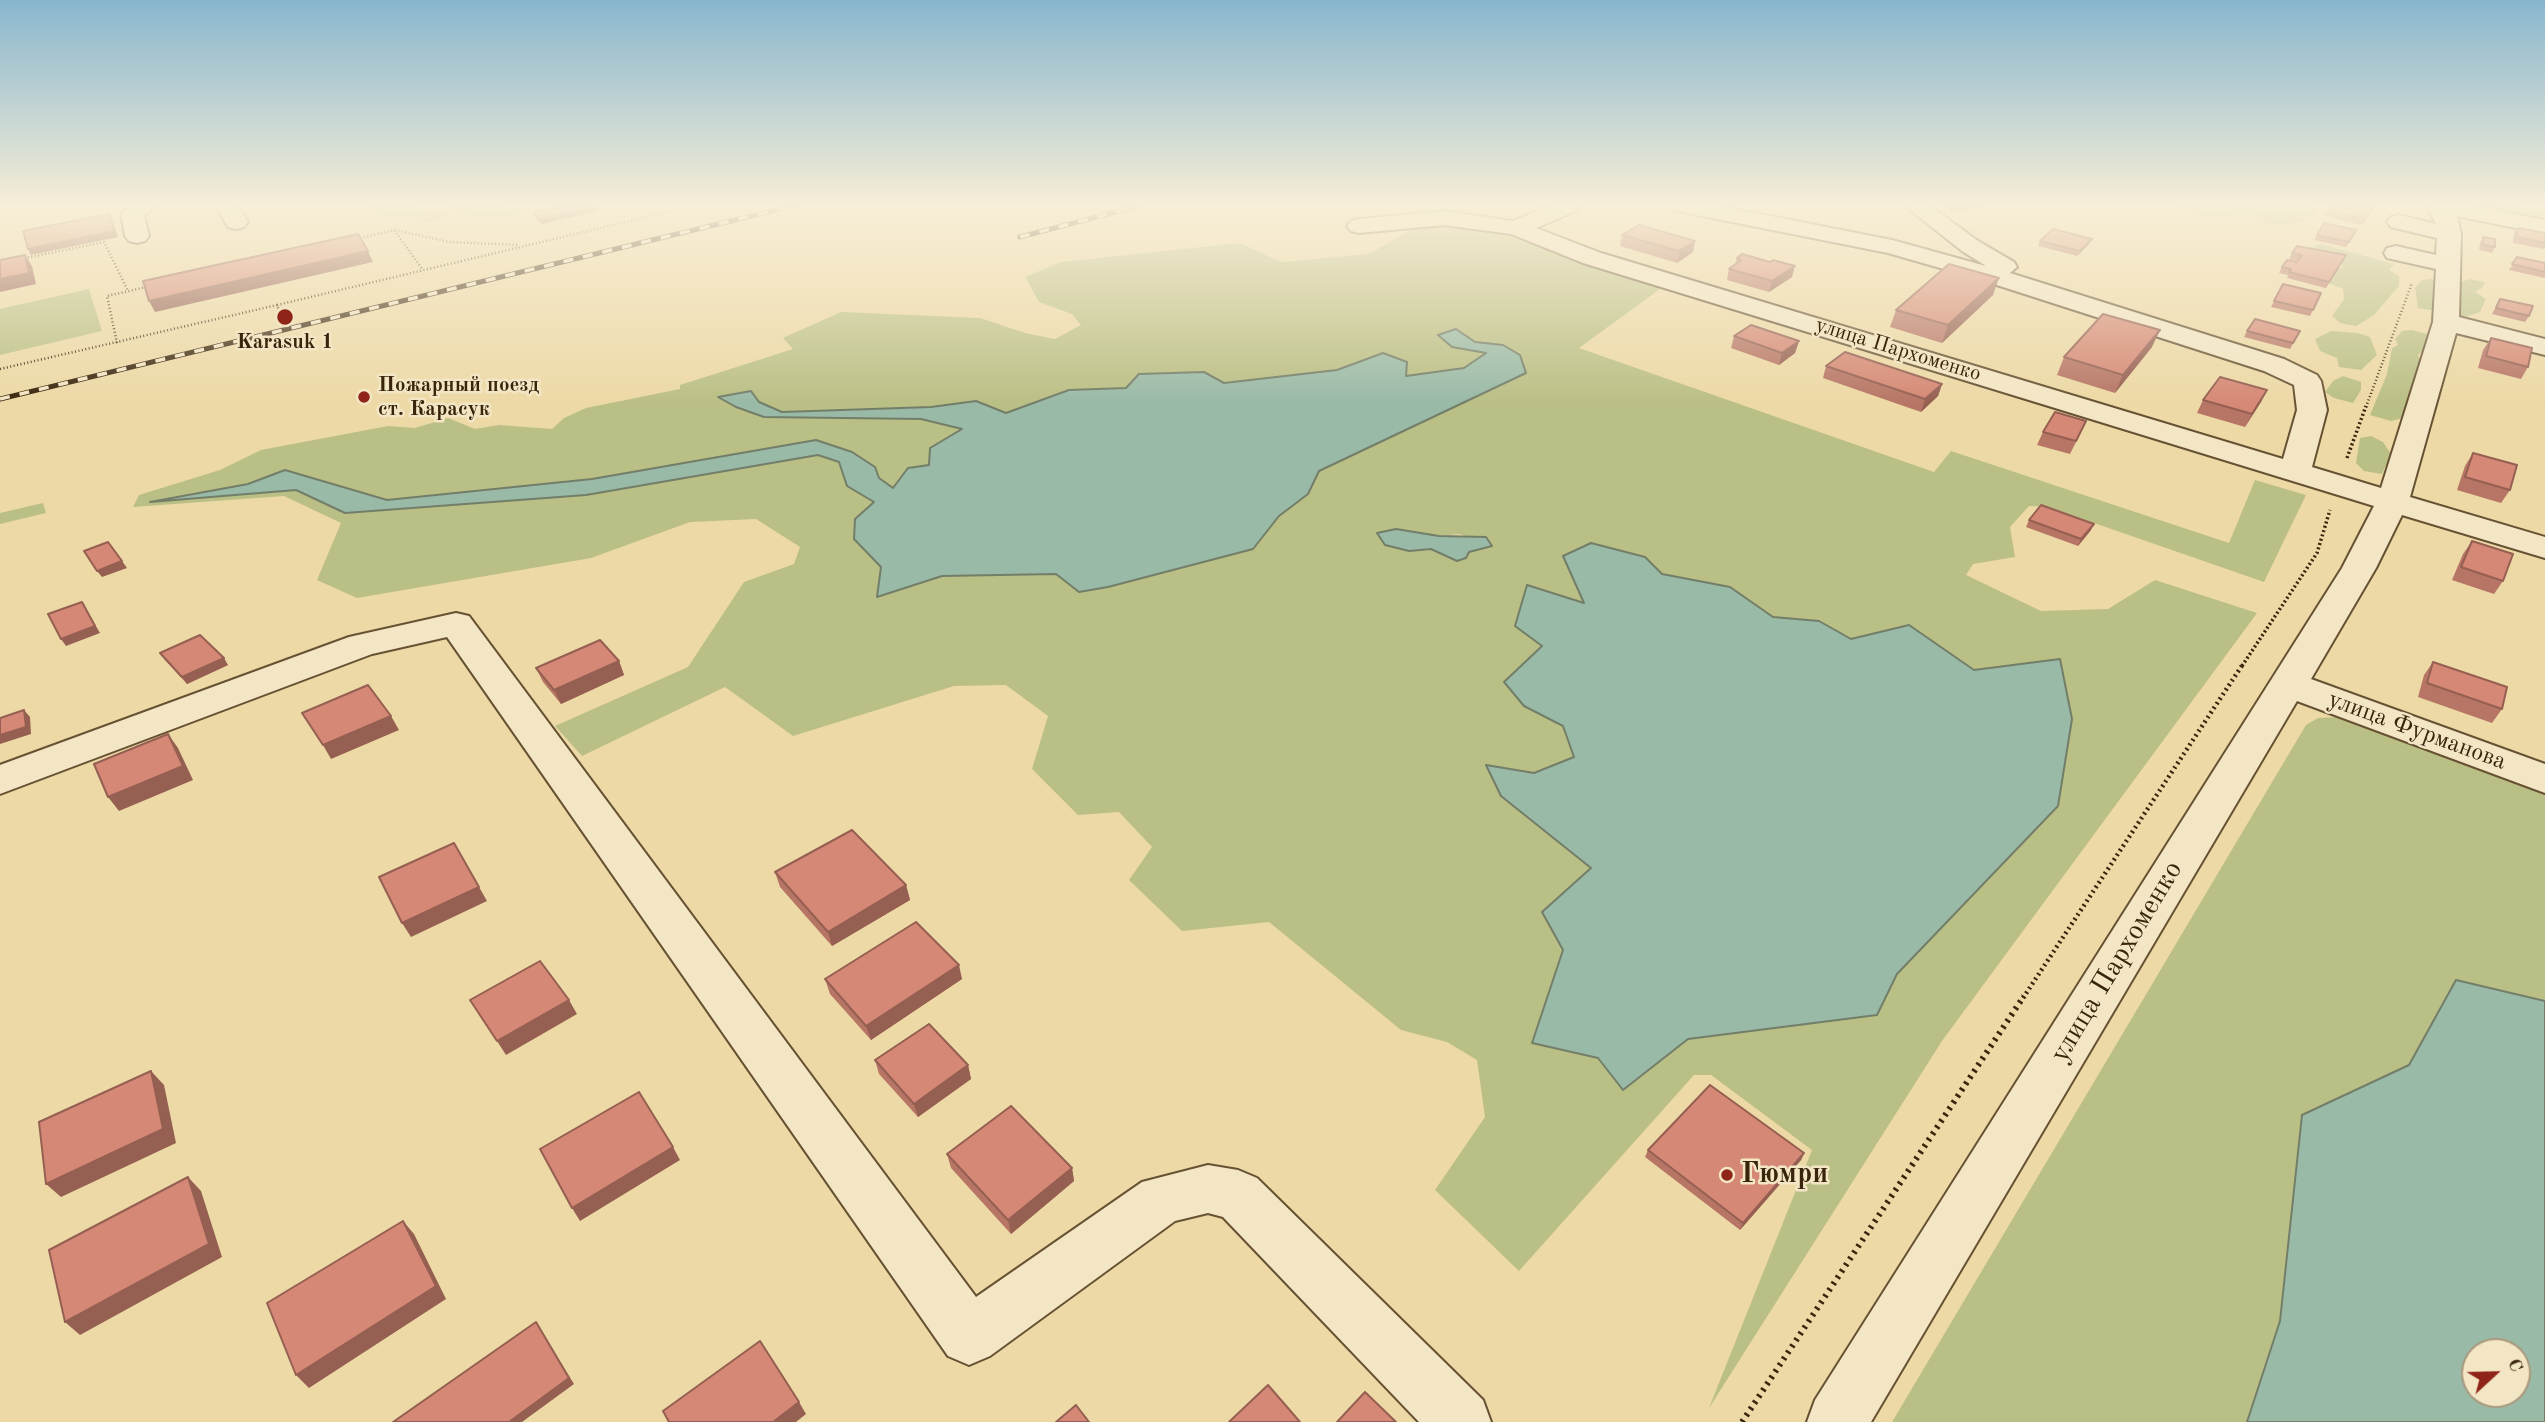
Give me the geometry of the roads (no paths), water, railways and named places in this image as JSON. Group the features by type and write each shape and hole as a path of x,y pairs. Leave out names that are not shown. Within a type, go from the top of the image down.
{"street":[{"name":"улица Пархоменко","path":"1636,271 2393,500"},
{"path":"1975,271 2274,365 2307,381 2312,410 2295,471"},
{"path":"2012,271 2048,293"},
{"name":"улица Пархоменко","path":"1837,1422 2360,568 2393,500 2446,322 2441,271"},
{"path":"2446,322 2545,348"},
{"path":"2393,500 2545,548"},
{"path":"0,780 362,645 456,624 969,1336 1161,1200 1208,1189 1238,1195 1461,1422"},
{"name":"улица Фурманова","path":"2288,684 2545,779"}],"railway":[{"path":"0,399 524,271"}],"place":[{"name":"Karasuk 1","path":"285,317"},
{"name":"Пожарный поезд ст. Карасук","path":"364,397"},
{"name":"Гюмри","path":"1727,1175"}]}
